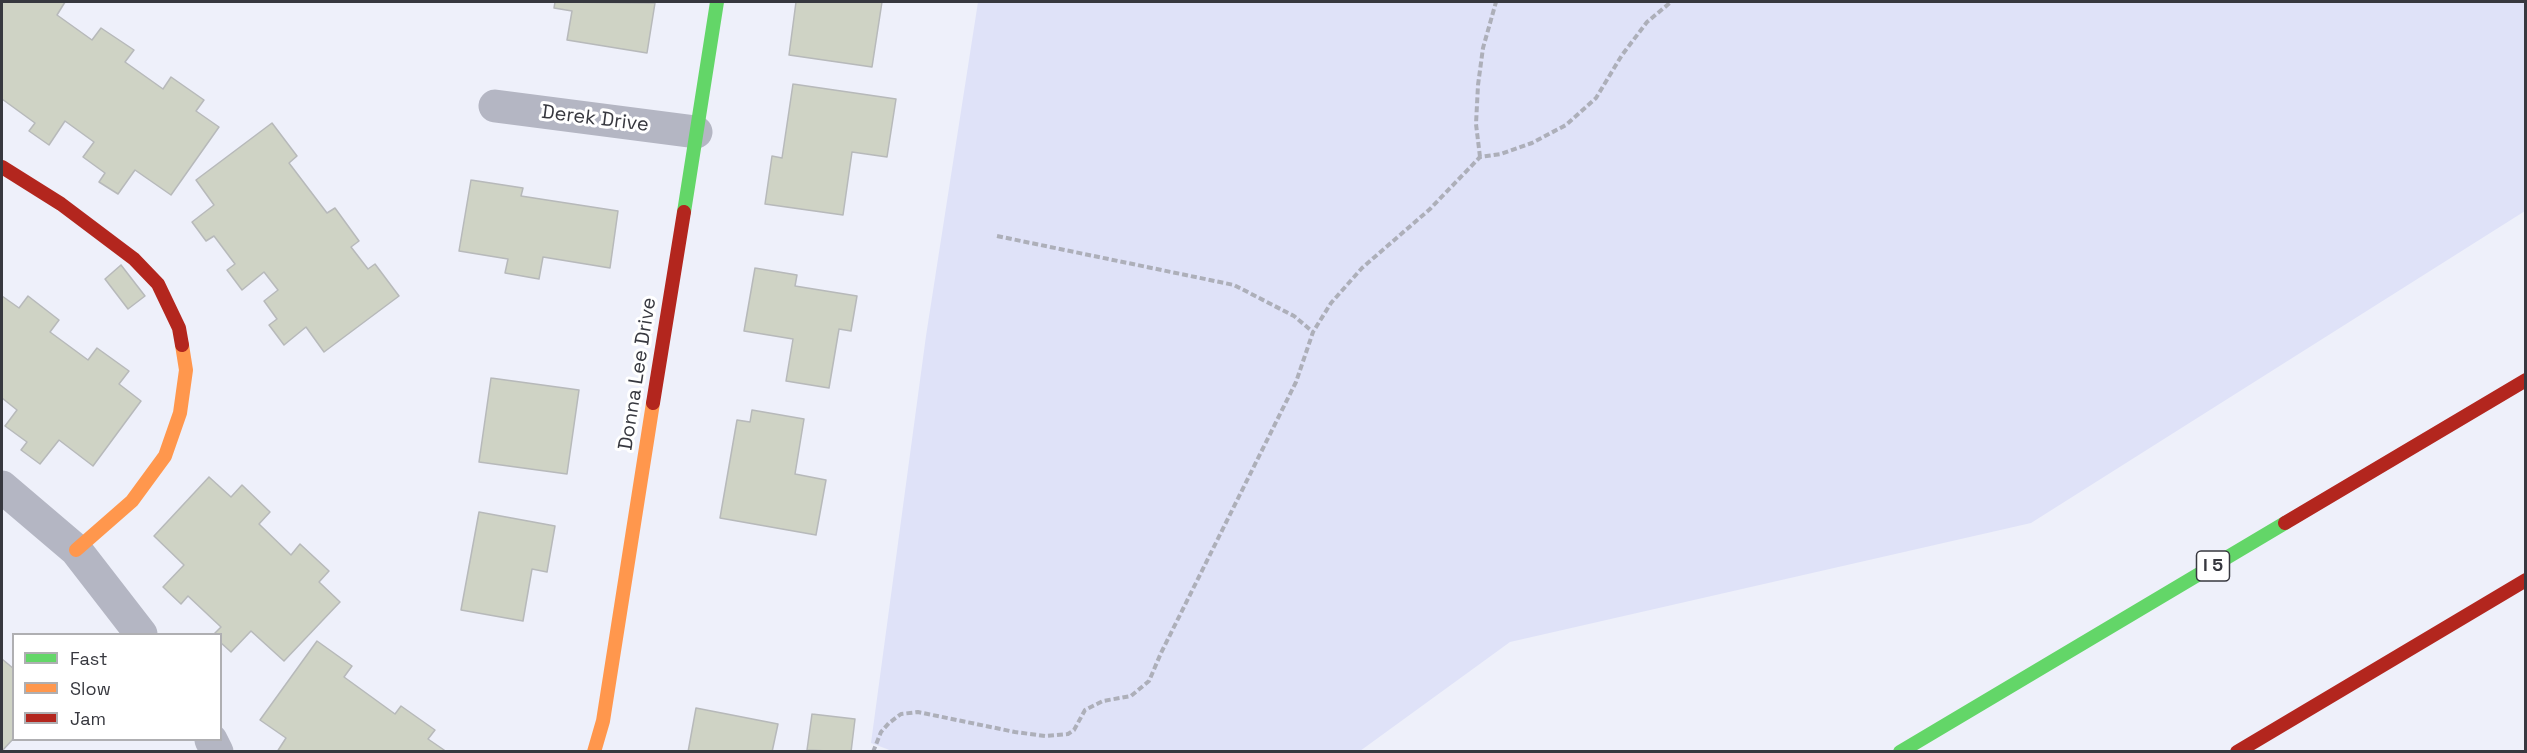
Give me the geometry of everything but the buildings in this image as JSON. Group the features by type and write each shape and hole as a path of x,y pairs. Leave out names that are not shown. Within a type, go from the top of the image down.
{"main road":[{"name":"Donna Lee Drive","path":"594,752 603,721 717,2"},
{"path":"2,166 61,204 134,259 158,284 178,328 186,370 180,413 165,456 132,501 76,550"},
{"name":"I 5","path":"1900,752 2526,380"},
{"path":"2237,752 2526,580"}],"street":[{"name":"Derek Drive","path":"495,106 696,132"},
{"path":"2,487 76,550 140,633"}],"path":[{"path":"1480,157 1476,124 1478,85 1483,48 1496,2"},
{"path":"873,752 881,732 889,723 901,714 918,712 1015,732 1045,736 1068,734 1074,730 1085,710 1102,701 1131,696 1149,681 1296,382 1313,332 1331,303 1362,268 1430,209 1480,157 1532,143 1566,125 1596,98 1647,22 1671,2"},
{"path":"997,236 1234,285 1294,316 1313,332"}],"shaded area":[{"path":"978,2 2525,2 2525,211 2031,523 1510,642 1360,751 892,751 871,743 926,336"}],"traffic: fast":[{"path":"684,212 717,2"},
{"path":"1900,752 2285,523"}],"traffic: slow":[{"path":"76,550 132,501 165,456 180,413 186,370 182,345"},
{"path":"594,752 603,721 653,403"}],"traffic: jam":[{"path":"2,167 61,204 134,259 158,284 179,328 182,345"},
{"path":"653,403 684,212"},
{"path":"2285,523 2526,380"},
{"path":"2237,752 2526,580"}]}
